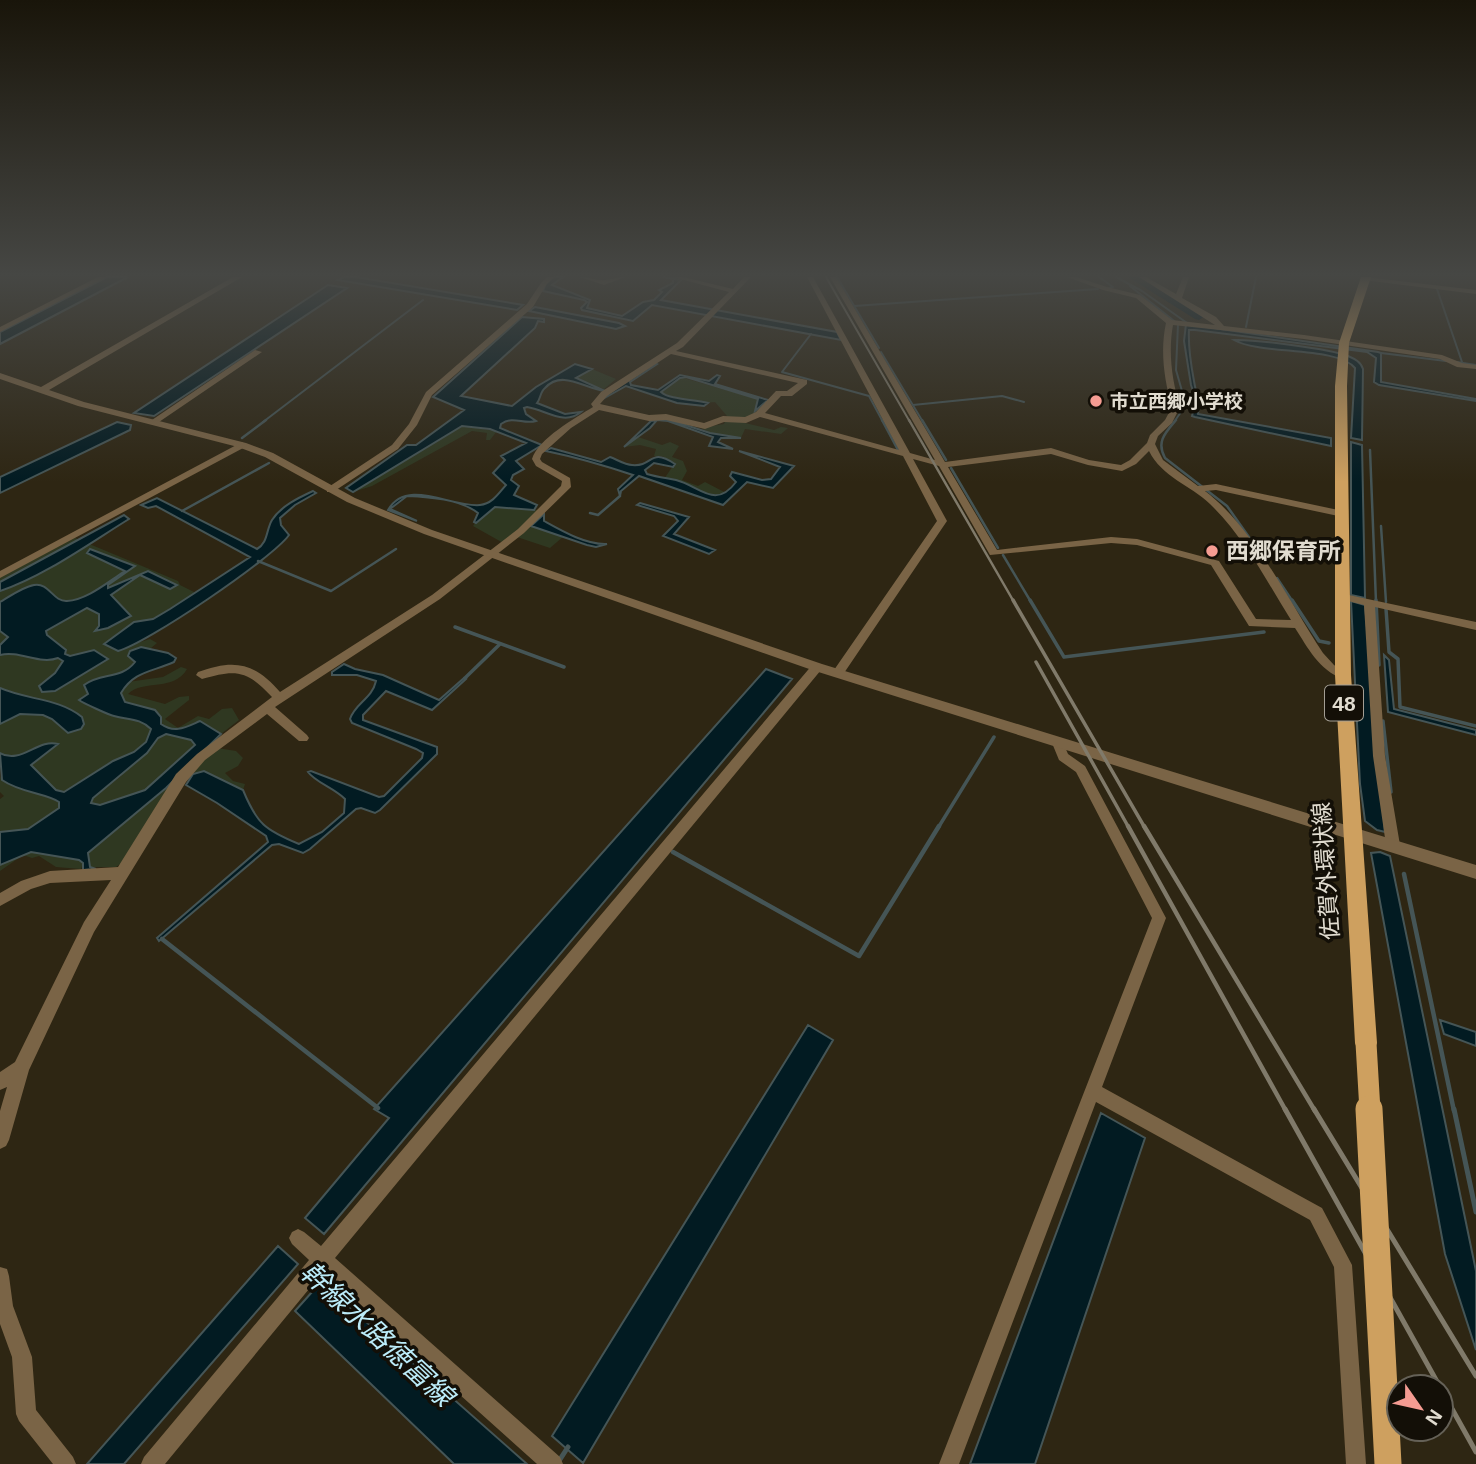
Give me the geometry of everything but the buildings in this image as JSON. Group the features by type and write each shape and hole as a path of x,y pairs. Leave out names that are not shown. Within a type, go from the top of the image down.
{"main road":[{"name":"佐賀外環状線","path":"1344,345 1341,363 1343,675 1359,835 1366,1043 1388,1464"}],"street":[{"path":"41,391 120,345"},
{"path":"330,490 395,447 413,425 429,394 484,345"},
{"path":"598,407 595,404 604,394 677,345"},
{"path":"838,673 942,521 847,345"},
{"path":"873,345 995,553 1111,540 1137,542 1215,563 1253,623 1297,624"},
{"path":"759,414 944,465 1051,451 1087,462 1122,467 1133,462 1151,444 1154,435 1168,421 1176,407 1169,384 1167,345"},
{"path":"1358,345 1476,367"},
{"path":"153,422 258,352"},
{"path":"0,1140 21,1068 89,927 181,778 201,757 279,698 382,630 412,615 520,531 566,487 567,480 539,464 536,459 538,453 568,426 598,407 705,426 723,419 746,420 759,414 779,393 789,394 804,382 670,352"},
{"path":"0,376 41,391 243,445 269,455 330,490 428,532 817,667 1476,872"},
{"path":"1151,444 1158,460 1204,488 1343,514"},
{"path":"0,575 243,445"},
{"path":"1204,488 1241,537 1297,624 1330,668 1343,675"},
{"path":"1344,597 1476,626"},
{"path":"1369,602 1379,756 1393,845"},
{"path":"151,1464 309,1277 310,1248 817,667"},
{"path":"202,675 217,669 240,669 256,673 279,698"},
{"path":"267,707 303,738"},
{"path":"949,1464 1159,918 1082,769 1063,757 1058,743"},
{"path":"0,900 26,885 50,877 122,873"},
{"path":"0,1082 21,1068"},
{"path":"1092,1091 1316,1214 1343,1265 1356,1464"},
{"path":"310,1248 550,1461"},
{"path":"0,1276 1,1307 22,1357 26,1414 66,1464"}],"green space":[{"path":"592,369 616,379 604,389 575,378"},
{"path":"680,377 772,403 745,423 774,430 788,428 781,434 745,429 741,438 710,433 701,428 724,424 727,416 715,402 687,400 660,391"},
{"path":"462,426 497,431 490,440 486,440 487,433 472,431 372,486 353,492"},
{"path":"638,437 662,445 670,442 679,446 672,457 683,461 687,471 682,480 698,486 705,482 728,494 711,494 664,479 675,463 662,456 654,456 656,449 640,445 624,447"},
{"path":"504,500 543,512 539,525 564,536 550,548 517,537 505,544 473,526 486,509"},
{"path":"75,538 178,581 180,585 194,592 191,601 137,643 150,639 157,643 151,648 138,648 150,659 102,692 153,718 156,733 141,751 73,796 40,791 0,766 0,577"},
{"path":"181,667 187,669 174,680 142,687 128,694 165,704 179,697 189,696 189,700 165,719 178,728 198,716 209,719 222,709 232,708 239,720 221,734 200,721 184,730 165,728 155,710 125,702 121,693 128,682 163,677"},
{"path":"166,734 191,740 195,745 145,790 99,805 91,803 93,798 120,777 158,738"},
{"path":"217,748 236,751 243,758 238,766 225,773 233,781 245,784 243,790 204,771 193,774 204,758"},
{"path":"0,776 2,780 59,802 59,809 28,829 0,832 0,799 4,796 0,792"},
{"path":"166,788 171,789 126,860 116,867 90,867 88,853"},
{"path":"31,852 79,860 83,863 81,869 56,867 39,856 32,858 23,855"},
{"path":"22,856 0,871 0,865"}],"water":[{"path":"237,345 261,345 154,416 134,413"},
{"path":"490,345 516,345 461,396 512,406 536,387 575,364 592,369 576,378 605,391 559,380 543,390 537,403 565,414 581,412 568,418 527,407 524,408 526,414 536,421 510,420 501,424 500,428 542,445 516,461 524,469 513,475 511,480 519,486 514,495 537,505 534,510 495,507 476,523 474,522 478,513 471,508 434,498 407,496 390,509 417,521 388,510 396,500 406,496 418,495 431,496 469,505 480,505 492,500 506,485 493,473 505,460 501,456 526,443 490,429 462,426 353,492 346,488 407,445 416,445 464,410 433,397"},
{"path":"1185,345 1189,345 1198,414 1331,438 1331,446 1192,416 1196,400"},
{"path":"1248,345 1309,348 1339,353 1361,364 1362,440 1351,438 1355,368 1332,356"},
{"path":"1315,345 1381,353 1381,382 1476,401 1379,385 1374,382 1376,358 1367,352"},
{"path":"657,364 630,382 631,385 658,390 680,375 709,381 717,375 720,376 715,384 768,400 755,411 758,399 686,377 680,378 661,392 676,398 708,403 704,406 677,403 626,386 601,400"},
{"path":"667,419 710,433 741,438 721,438 718,442 733,449 709,446 713,437 658,420"},
{"path":"657,420 650,428 624,447 651,421"},
{"path":"117,422 131,425 130,430 0,493 0,477"},
{"path":"1351,442 1362,445 1365,598 1351,595"},
{"path":"551,448 601,462 610,457 632,465 639,465 656,457 667,459 675,464 673,467 654,463 645,470 647,474 676,480 714,495 728,490 736,482 730,476 732,472 762,480 771,479 780,467 739,451 794,466 773,488 747,482 723,505 639,476 621,491 620,496 618,489 633,475 546,451"},
{"path":"313,491 316,493 295,505 280,518 281,525 289,535 235,580 133,645 118,651 104,644 134,622 153,619 170,609 250,557 156,506 148,508 141,505 157,498 257,549 263,543 276,515 290,503"},
{"path":"640,503 689,517 674,534 715,550 709,554 663,536 678,521 674,516 637,505"},
{"path":"544,514 544,521 566,533 583,540 607,544 596,547 587,545 531,526"},
{"path":"124,515 129,519 66,559 0,591 0,582"},
{"path":"90,549 135,566 108,585 108,588 148,571 177,585 170,589 140,575 111,595 131,616 108,628 95,631 99,626 99,614 87,608 46,631 47,635 66,650 65,654 70,656 94,650 108,659 55,691 42,692 39,686 55,673 63,661 58,658 44,660 15,654 0,655 0,645 8,637 0,631 0,602 34,585 44,586 62,600 75,600 125,571 87,553"},
{"path":"1351,601 1365,605 1385,832 1377,830 1365,821 1360,784"},
{"path":"141,647 168,653 176,658 174,662 132,680 121,693 125,702 155,710 161,717 161,724 171,729 200,721 221,734 166,788 88,853 90,867 96,869 83,870 83,863 79,860 31,852 0,865 0,832 28,829 59,808 59,802 2,780 0,753 15,756 43,745 58,744 31,765 56,790 64,792 113,761 134,752 146,742 151,729 147,725 111,715 79,700 88,694 84,685 90,681 129,668 135,662 128,656 130,651","holes":["166,734 191,740 195,745 145,790 100,805 91,803 93,798 147,753 158,738"]},
{"path":"1384,655 1389,660 1394,709 1476,730 1476,735 1388,712"},
{"path":"344,664 383,675 439,700 466,679 432,710 386,691 363,715 363,720 437,747 437,754 380,810 375,813 356,809 303,853 279,844 272,845 159,941 157,938 268,842 266,836 186,785 193,774 204,771 243,790 253,811 270,830 299,844 322,832 344,813 345,799 308,772 379,797 384,796 422,758 423,753 416,749 352,723 352,714 371,692 376,681 357,675 332,675 332,672"},
{"path":"766,669 792,679 324,1234 305,1218 389,1118 374,1109"},
{"path":"0,688 63,706 82,717 84,724 81,729 68,733 43,715 20,714 0,724"},
{"path":"1380,852 1390,856 1476,1271 1476,1350 1445,1254 1371,853"},
{"path":"1440,1020 1476,1032 1476,1046 1444,1034"},
{"path":"808,1025 833,1040 583,1463 552,1436"},
{"path":"1101,1113 1145,1138 1035,1464 970,1464"},
{"path":"278,1246 298,1264 124,1464 87,1464"},
{"path":"321,1282 527,1464 454,1464 295,1311"}],"waterway":[{"path":"263,422 364,345"},
{"path":"802,345 782,372 869,396 883,422"},
{"path":"1174,422 1181,412 1184,398 1176,370 1177,345"},
{"path":"1456,345 1462,362"},
{"path":"881,352 923,422"},
{"path":"1381,353 1446,361"},
{"path":"1457,362 1476,365"},
{"path":"913,405 1002,396 1024,402"},
{"path":"242,438 266,420"},
{"path":"882,420 898,450"},
{"path":"922,420 946,460"},
{"path":"1176,420 1162,442 1165,458 1227,506 1251,540"},
{"path":"1370,450 1376,602"},
{"path":"182,511 269,463"},
{"path":"951,468 998,548"},
{"path":"590,513 598,515 620,496"},
{"path":"1381,526 1386,602"},
{"path":"258,561 331,591 396,549"},
{"path":"1003,555 1031,602"},
{"path":"1277,578 1293,602"},
{"path":"1030,600 1064,657 1264,632"},
{"path":"1292,600 1319,641 1329,643"},
{"path":"1376,600 1379,665"},
{"path":"1386,609 1389,652 1398,659 1400,707 1476,726"},
{"path":"455,627 564,667"},
{"path":"465,678 500,644"},
{"path":"1383,721 1391,792"},
{"path":"938,828 994,737"},
{"path":"673,852 859,956 939,826"},
{"path":"1404,874 1454,1111"},
{"path":"162,939 378,1108"},
{"path":"1454,1109 1476,1212"},
{"name":"幹線水路徳富線","path":"557,1464 568,1447"}],"railway":[{"path":"866,345 910,422"},
{"path":"909,420 1014,602"},
{"path":"1013,600 1145,828"},
{"path":"1036,662 1129,828"},
{"path":"1128,826 1286,1111"},
{"path":"1144,826 1315,1111"},
{"path":"1285,1109 1432,1373"},
{"path":"1314,1109 1476,1376"},
{"path":"1455,1414 1476,1452"}],"place":[{"name":"市立西郷小学校","path":"1096,401"},
{"name":"西郷保育所","path":"1212,551"}]}
